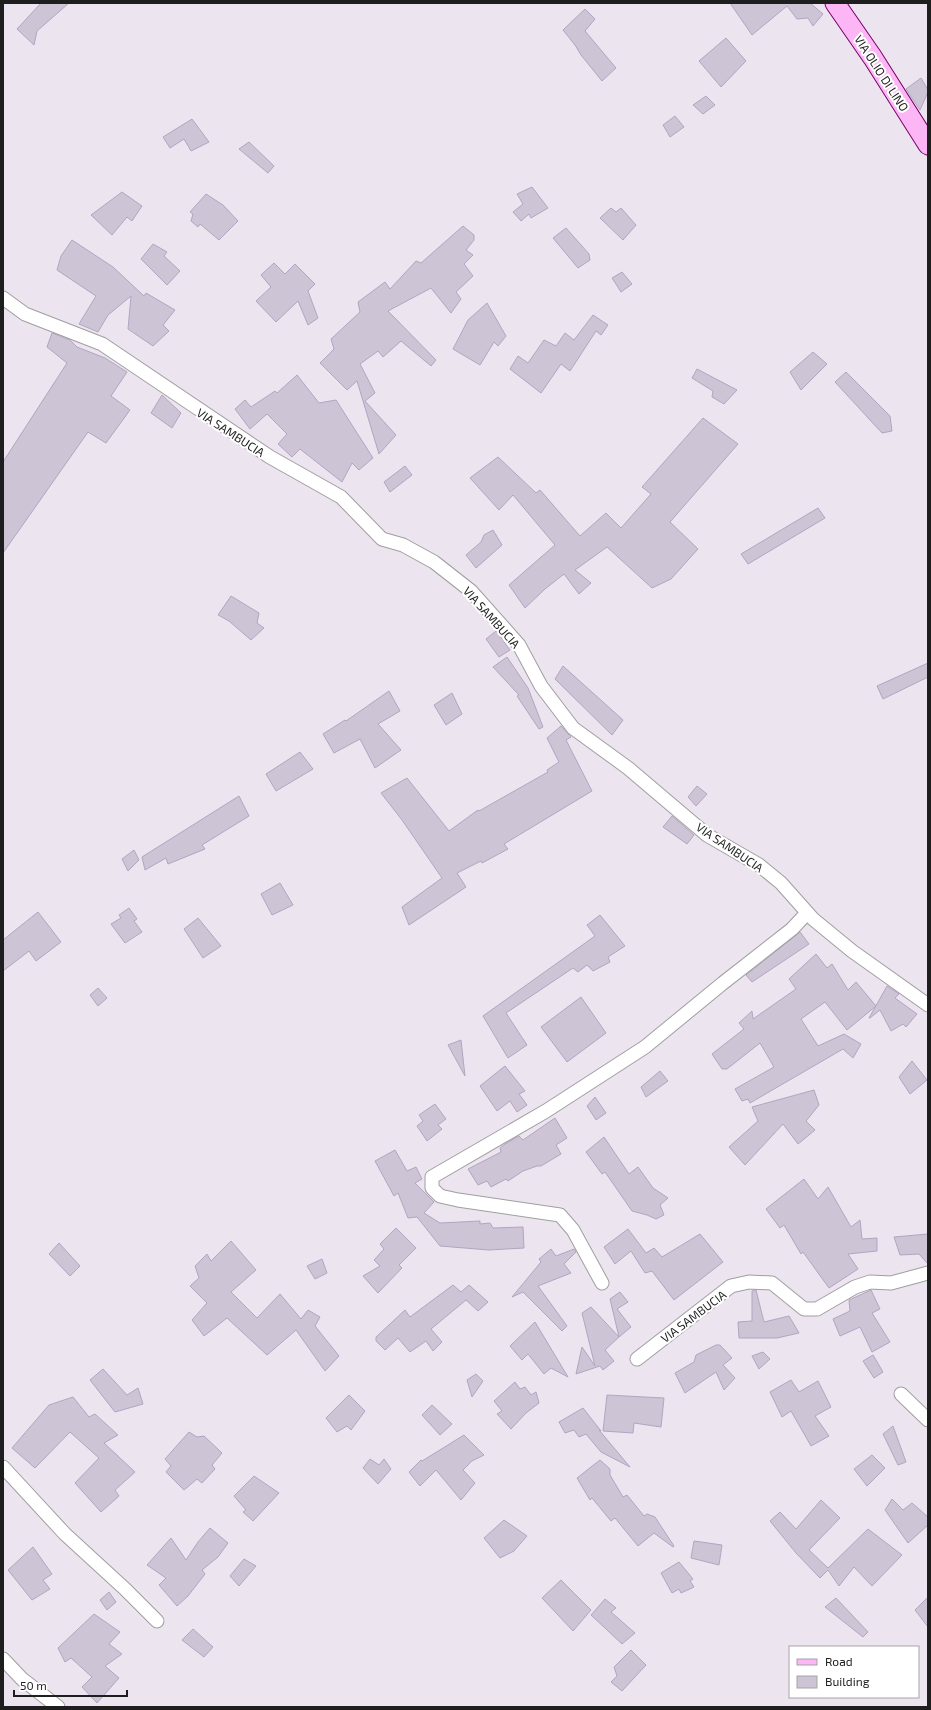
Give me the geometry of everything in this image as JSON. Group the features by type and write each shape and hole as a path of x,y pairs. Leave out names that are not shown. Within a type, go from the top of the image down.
{"street":[{"name":"VIA OLIO DI LINO","path":"835,3 873,58 928,145"},
{"name":"VIA SAMBUCIA","path":"3,298 25,314 102,344 270,457 341,496 382,539 403,545 434,562 471,591 519,645 541,686 574,728 628,768 707,835 759,865 781,883 807,913 852,951 928,1005"},
{"path":"602,1283 573,1230 560,1215 440,1196 432,1188 432,1177 546,1111 646,1047 728,978 792,929 807,913"},
{"name":"VIA SAMBUCIA","path":"637,1359 732,1286 748,1282 772,1283 804,1309 817,1309 855,1287 870,1282 891,1283 928,1273"},
{"path":"901,1394 928,1420"},
{"path":"3,1467 66,1534 157,1621"},
{"path":"3,1659 22,1679 58,1707"}],"building":[{"path":"41,3 69,3 37,31 34,45 17,29"},
{"path":"730,3 810,3 823,14 813,26 808,18 797,19 787,6 752,35"},
{"path":"585,9 595,19 585,31 616,68 602,81 563,30"},
{"path":"726,38 746,61 721,87 699,61"},
{"path":"921,78 928,92 920,110 906,89"},
{"path":"706,96 715,105 703,114 693,105"},
{"path":"675,116 684,127 670,137 663,125"},
{"path":"192,119 209,142 191,151 184,139 170,148 163,137"},
{"path":"249,142 274,166 268,173 239,149"},
{"path":"532,187 548,208 531,218 529,214 521,221 513,212 523,204 517,194"},
{"path":"122,192 142,206 132,221 127,217 112,235 91,215"},
{"path":"206,194 223,205 238,221 219,240 200,224 198,227 191,221 193,214 190,212"},
{"path":"611,208 616,212 621,208 636,225 623,240 600,218"},
{"path":"463,226 474,235 474,240 466,250 473,255 464,264 473,276 456,292 461,299 451,313 431,288 388,311 436,360 431,366 401,341 383,357 378,351 360,364 375,393 365,401 396,435 379,454 357,381 347,390 320,363 334,349 331,339 360,312 358,302 385,282 390,289 416,261 421,263"},
{"path":"566,228 589,254 590,260 578,268 553,238"},
{"path":"72,240 113,267 144,296 146,293 175,310 163,325 169,331 153,346 128,329 131,296 108,315 98,332 79,324 96,296 57,270 61,256"},
{"path":"153,244 167,252 164,256 180,271 167,285 141,259"},
{"path":"274,263 285,274 295,264 315,284 308,291 318,318 308,325 298,301 276,322 256,301 271,287 261,275"},
{"path":"622,272 632,284 621,292 612,278"},
{"path":"487,303 506,336 498,346 494,342 480,365 453,349 468,320"},
{"path":"593,315 608,325 601,335 596,331 570,371 561,364 541,393 510,369 518,356 528,363 544,340 556,346 565,333 574,340"},
{"path":"52,333 70,340 77,347 105,358 127,372 111,396 130,410 106,443 88,432 3,553 3,462 67,363 47,347"},
{"path":"813,352 827,364 801,390 790,372"},
{"path":"697,369 737,390 724,404 712,397 713,391 692,378"},
{"path":"846,372 890,416 892,431 882,433 835,382"},
{"path":"297,375 319,403 336,400 373,458 359,470 352,463 342,482 300,449 292,457 278,444 287,434 267,414 250,429 235,409 245,400 251,407 275,391 277,393"},
{"path":"162,395 181,413 172,428 151,413"},
{"path":"703,418 738,444 670,522 698,549 671,579 652,588 607,547 575,570 591,583 579,594 564,574 525,608 509,585 555,545 513,495 499,510 470,478 498,457 536,493 540,490 580,536 606,513 621,528 651,494 642,487"},
{"path":"405,466 412,475 390,492 384,482"},
{"path":"818,508 825,518 748,564 741,554"},
{"path":"493,530 502,545 476,568 466,555 481,542 484,535"},
{"path":"231,596 259,613 257,623 264,628 251,640 229,621 218,615"},
{"path":"496,631 510,650 499,657 486,639"},
{"path":"507,657 528,688 543,727 539,729 517,696 519,695 493,667"},
{"path":"928,663 928,677 883,699 877,686"},
{"path":"563,666 623,720 612,735 555,679"},
{"path":"389,691 400,711 378,724 401,750 375,768 360,739 334,753 323,734 345,720 346,721"},
{"path":"452,693 462,714 446,725 434,705"},
{"path":"561,726 571,737 566,740 592,791 504,844 508,849 482,863 481,861 457,873 466,887 409,925 402,907 442,878 402,820 381,793 407,778 449,831 478,810 479,811 548,772 547,770 559,762 547,738"},
{"path":"300,752 313,769 276,791 266,774"},
{"path":"697,786 707,794 696,806 688,797"},
{"path":"239,796 249,816 202,845 205,849 168,864 166,858 145,870 142,857"},
{"path":"672,816 694,835 687,844 663,827"},
{"path":"134,850 139,860 128,871 122,859"},
{"path":"280,883 293,905 272,915 261,894"},
{"path":"129,908 137,919 134,921 142,932 125,943 111,924 121,918 119,915"},
{"path":"38,912 61,942 36,961 29,951 3,971 3,940"},
{"path":"600,915 625,946 608,957 610,962 593,971 587,965 578,972 573,968 506,1013 527,1045 508,1058 483,1016 595,936 587,925"},
{"path":"198,918 221,946 203,958 184,929"},
{"path":"800,932 809,944 752,982 746,975"},
{"path":"816,954 827,968 832,964 848,990 856,982 876,1006 847,1030 825,1002 801,1019 818,1046 844,1034 861,1044 853,1058 843,1049 750,1103 748,1099 742,1101 735,1089 774,1067 760,1043 727,1069 722,1069 712,1054 744,1029 739,1023 752,1011 753,1019 796,989 789,979"},
{"path":"887,986 899,994 895,998 917,1014 906,1027 903,1024 891,1031 880,1010 869,1018"},
{"path":"98,988 107,998 98,1006 90,995"},
{"path":"581,997 606,1033 567,1062 541,1027"},
{"path":"461,1040 465,1076 448,1045"},
{"path":"912,1061 927,1080 910,1094 899,1077"},
{"path":"505,1066 525,1091 519,1094 527,1105 517,1112 510,1101 497,1111 480,1086"},
{"path":"660,1071 668,1081 646,1097 641,1087"},
{"path":"814,1090 819,1105 806,1121 815,1130 798,1144 783,1124 745,1165 729,1147 758,1121 752,1107"},
{"path":"595,1097 606,1113 596,1120 587,1106"},
{"path":"435,1104 446,1119 438,1125 442,1129 427,1141 417,1126 423,1121 419,1115"},
{"path":"555,1118 567,1138 556,1145 561,1154 541,1166 523,1171 508,1181 506,1179 491,1187 487,1181 478,1185 468,1169 501,1152 500,1148 505,1144 519,1136 523,1140"},
{"path":"604,1137 629,1174 638,1167 653,1188 668,1198 660,1205 664,1215 656,1219 632,1211 605,1172 602,1174 586,1152"},
{"path":"395,1150 407,1171 416,1167 422,1179 415,1183 434,1202 424,1213 440,1223 480,1221 480,1224 490,1223 493,1228 523,1227 524,1248 489,1250 440,1246 417,1217 408,1218 398,1193 394,1196 375,1161"},
{"path":"804,1179 818,1199 828,1187 851,1227 860,1220 862,1239 877,1238 877,1251 848,1254 858,1269 829,1288 803,1252 801,1254 784,1225 780,1228 766,1209"},
{"path":"396,1228 416,1248 399,1265 402,1268 378,1293 363,1276 380,1266 374,1260 384,1249 380,1244"},
{"path":"628,1229 646,1253 654,1248 662,1257 700,1234 723,1262 674,1300 652,1271 645,1273 631,1251 615,1264 604,1247"},
{"path":"928,1234 928,1264 919,1254 900,1255 894,1237"},
{"path":"231,1241 256,1270 231,1292 257,1318 280,1294 301,1319 308,1310 320,1317 315,1326 339,1356 325,1371 296,1330 267,1355 227,1318 204,1336 192,1320 207,1303 190,1286 199,1278 195,1266 207,1254 211,1261"},
{"path":"59,1243 80,1266 70,1276 49,1254"},
{"path":"551,1249 556,1256 574,1249 576,1252 564,1264 571,1273 538,1286 567,1326 562,1331 523,1292 512,1297 541,1262 539,1259"},
{"path":"322,1259 327,1273 315,1279 307,1266"},
{"path":"453,1285 461,1292 469,1285 488,1302 478,1311 466,1300 431,1329 442,1342 433,1351 426,1341 410,1352 398,1338 385,1350 376,1341 376,1337 405,1310 410,1317"},
{"path":"756,1290 764,1322 789,1316 799,1333 777,1338 739,1338 738,1322 752,1321 752,1291"},
{"path":"871,1290 880,1309 872,1313 890,1342 872,1352 860,1327 840,1336 833,1319 850,1311 849,1300"},
{"path":"620,1292 628,1302 617,1309 631,1327 619,1337 610,1299"},
{"path":"591,1307 619,1337 605,1350 614,1361 603,1370 600,1366 576,1374 582,1347 595,1366 582,1313"},
{"path":"535,1322 568,1377 551,1368 544,1374 528,1354 522,1360 510,1346"},
{"path":"716,1345 720,1345 732,1358 723,1365 735,1378 724,1390 716,1372 685,1393 675,1373 694,1362 696,1355"},
{"path":"763,1352 770,1359 759,1369 752,1356"},
{"path":"873,1355 883,1372 874,1378 863,1361"},
{"path":"103,1369 127,1395 138,1388 143,1404 115,1412 90,1380"},
{"path":"476,1374 483,1381 472,1397 467,1380"},
{"path":"791,1380 799,1392 818,1381 831,1407 815,1416 829,1436 811,1446 791,1411 782,1417 770,1392"},
{"path":"515,1382 520,1389 525,1387 531,1395 536,1392 539,1403 526,1413 511,1429 497,1414 502,1411 494,1401"},
{"path":"349,1395 365,1411 351,1430 347,1426 337,1432 326,1418"},
{"path":"607,1395 664,1398 661,1427 634,1423 633,1433 603,1431"},
{"path":"73,1397 89,1417 95,1414 118,1435 104,1443 135,1472 115,1490 119,1496 101,1512 75,1483 99,1458 70,1432 35,1468 12,1448 49,1405"},
{"path":"432,1405 452,1424 440,1435 422,1415"},
{"path":"583,1408 630,1467 601,1452 586,1434 579,1437 574,1430 565,1433 559,1422"},
{"path":"893,1426 906,1462 898,1465 883,1434"},
{"path":"189,1432 197,1437 204,1436 222,1453 212,1465 215,1469 202,1483 197,1479 184,1490 166,1472 171,1466 165,1459"},
{"path":"464,1435 484,1455 472,1461 463,1470 475,1483 461,1500 436,1470 420,1486 409,1472 421,1460 422,1461"},
{"path":"872,1455 885,1468 867,1486 854,1469"},
{"path":"370,1459 379,1465 384,1459 391,1469 378,1484 363,1468"},
{"path":"600,1460 610,1469 610,1475 623,1497 627,1495 644,1516 647,1514 655,1517 674,1546 673,1547 654,1533 638,1546 615,1518 611,1521 592,1498 590,1500 577,1478"},
{"path":"254,1476 279,1493 253,1521 243,1512 246,1510 234,1496"},
{"path":"892,1499 903,1510 912,1503 928,1517 928,1525 908,1543 885,1510"},
{"path":"821,1500 840,1518 809,1550 828,1568 868,1529 902,1555 872,1586 854,1567 839,1586 828,1570 820,1578 796,1553 770,1521 780,1512 796,1529"},
{"path":"504,1520 527,1536 514,1551 500,1558 484,1538"},
{"path":"210,1528 228,1543 218,1557 202,1570 205,1574 188,1596 177,1606 159,1585 166,1578 147,1565 171,1538 186,1560"},
{"path":"694,1541 722,1545 719,1565 691,1558"},
{"path":"33,1547 52,1574 43,1580 50,1589 32,1600 8,1570"},
{"path":"244,1559 256,1566 239,1586 230,1576"},
{"path":"679,1562 693,1579 690,1581 694,1587 681,1593 679,1589 672,1593 661,1573"},
{"path":"561,1580 591,1610 573,1631 542,1598"},
{"path":"109,1592 116,1602 107,1610 100,1600"},
{"path":"928,1597 928,1627 915,1610"},
{"path":"836,1598 868,1632 863,1637 825,1607"},
{"path":"605,1599 616,1608 611,1612 635,1633 622,1644 591,1615"},
{"path":"94,1614 120,1632 109,1644 122,1654 105,1666 119,1678 97,1703 82,1687 92,1677 71,1658 65,1662 58,1648"},
{"path":"193,1629 213,1647 204,1657 182,1640"},
{"path":"631,1650 646,1665 622,1691 611,1682 617,1676 614,1667"}]}
